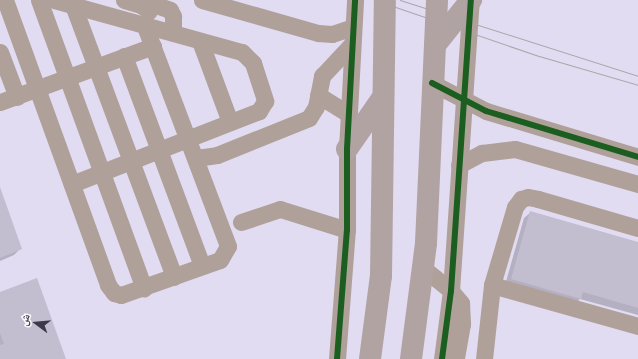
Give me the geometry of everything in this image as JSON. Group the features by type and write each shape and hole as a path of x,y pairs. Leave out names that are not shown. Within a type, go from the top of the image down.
{"main road":[{"path":"370,359 381,276 385,0"},
{"path":"411,359 423,268 432,83 438,0"},
{"path":"435,45 471,0"},
{"path":"347,149 383,97"}],"street":[{"path":"4,0 5,19 37,90 110,290 122,295 220,260 228,246 145,26"},
{"path":"39,0 144,288"},
{"path":"54,0 145,26 173,26"},
{"path":"72,184 188,138 259,112 264,106 265,96 253,63 242,52 200,41 173,26 141,5 124,0"},
{"path":"202,0 318,33 339,32 352,36"},
{"path":"337,359 347,230 348,114 355,0"},
{"path":"442,359 450,291 471,0"},
{"path":"73,5 174,277"},
{"path":"196,158 217,156 304,122 313,113 325,73 352,36"},
{"path":"200,41 230,122"},
{"path":"0,102 17,98 153,46"},
{"path":"0,52 17,98"},
{"path":"124,56 202,266"},
{"path":"432,83 464,101 498,116 638,157"},
{"path":"318,95 348,114"},
{"path":"459,165 482,153 515,149 638,184"},
{"path":"484,359 492,285 515,207 521,199 528,197 538,199 638,228"},
{"path":"242,226 294,212 347,230"},
{"path":"423,268 450,291 461,303 462,314 456,359"},
{"path":"492,285 638,326"}],"building":[{"path":"0,187 22,249 0,258"},
{"path":"530,211 638,242 638,308 583,292 581,299 511,279"},
{"path":"37,278 66,359 0,359 0,345 4,344 0,333 0,292"}],"tram line":[{"path":"375,0 539,56 638,85"},
{"path":"400,0 638,76"}],"cycle path":[{"path":"337,359 347,230 347,149 355,0"},
{"path":"442,359 451,291 471,0"},
{"path":"432,83 486,111 638,157"}]}
